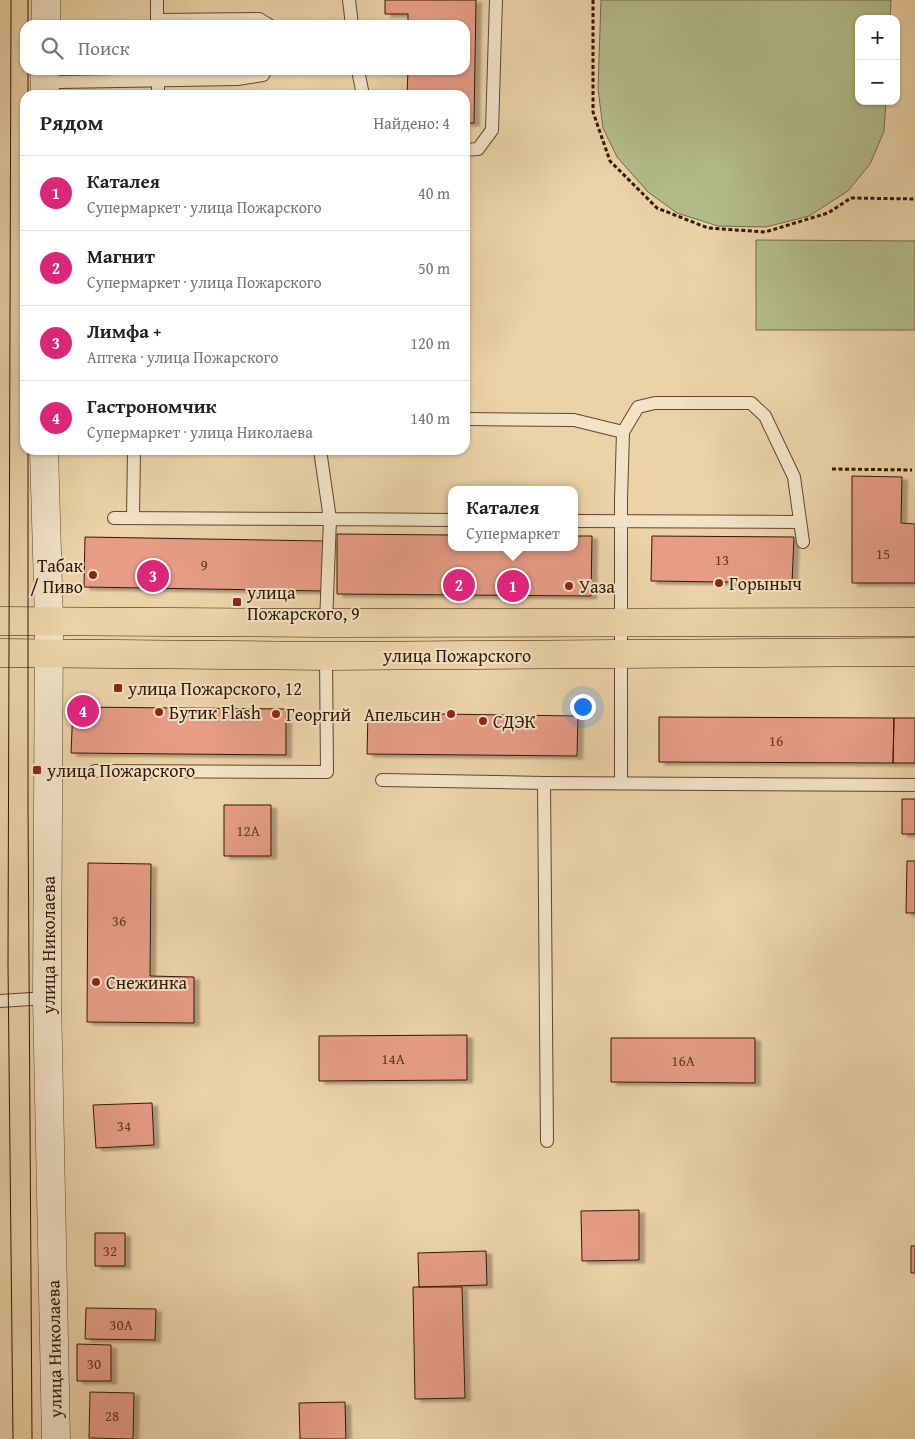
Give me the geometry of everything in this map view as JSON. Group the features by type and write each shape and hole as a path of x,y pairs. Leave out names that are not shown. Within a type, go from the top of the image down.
{"main road":[{"name":"улица Пожарского","path":"0,621 326,623 915,622"},
{"name":"улица Пожарского","path":"0,654 326,656 915,652"}],"street":[{"path":"46,0 46,20"},
{"name":"улица Николаева","path":"44,455 49,621 47,998 56,1439"}],"lane":[{"path":"157,0 157,20"},
{"path":"350,0 352,20"},
{"path":"470,150 478,149 492,130 496,0"},
{"path":"234,20 261,20"},
{"path":"50,82 158,76 237,80 263,75"},
{"path":"359,75 362,90"},
{"path":"158,76 158,90"},
{"path":"621,783 623,432 638,407 655,403 751,403 765,416 794,477 803,542"},
{"path":"470,419 574,420 623,432"},
{"path":"133,518 134,455"},
{"path":"321,455 330,519 326,623"},
{"path":"114,518 448,520"},
{"path":"578,521 800,522"},
{"path":"95,771 327,772 326,656"},
{"path":"382,780 915,785"},
{"path":"544,783 547,1141"},
{"path":"0,1001 47,998"}],"path":[{"path":"593,0 592,112 610,161 657,208 708,228 765,232 828,213 851,198 915,199"},
{"path":"832,469 912,470"}],"green space":[{"path":"601,0 891,0 890,15 855,15 855,105 886,105 884,131 870,164 848,191 809,216 766,227 718,226 677,213 648,192 617,157 603,128 598,89"},
{"path":"756,240 915,241 915,330 756,330"}],"building":[{"path":"385,0 476,0 474,123 470,123 470,90 407,90 408,75 470,75 470,20 408,20 408,14 385,14"},
{"path":"852,476 902,477 901,523 915,524 915,583 852,583"},
{"path":"337,534 448,535 448,551 578,551 578,536 592,536 591,596 337,594"},
{"path":"652,536 794,537 792,583 651,581"},
{"path":"85,537 323,541 323,591 84,587"},
{"path":"73,707 286,709 286,755 71,753"},
{"path":"368,713 578,716 577,756 367,754"},
{"path":"659,717 894,718 893,763 659,762"},
{"path":"894,718 915,718 915,763 893,763"},
{"path":"902,799 915,799 915,834 902,834"},
{"path":"224,805 271,805 271,856 224,856"},
{"path":"907,861 915,861 915,913 906,913"},
{"path":"88,863 151,864 150,976 194,977 194,1023 87,1022"},
{"path":"467,1035 467,1080 319,1081 319,1036"},
{"path":"611,1038 755,1038 755,1083 611,1082"},
{"path":"152,1103 154,1145 96,1148 93,1105"},
{"path":"639,1210 639,1260 582,1261 581,1211"},
{"path":"95,1233 125,1233 125,1266 95,1266"},
{"path":"911,1246 915,1246 915,1273 911,1273"},
{"path":"486,1251 487,1285 419,1287 418,1253"},
{"path":"413,1287 462,1287 465,1398 415,1399"},
{"path":"86,1308 156,1309 155,1340 85,1339"},
{"path":"77,1344 111,1345 111,1381 77,1381"},
{"path":"90,1392 134,1393 133,1439 89,1438"},
{"path":"345,1402 346,1439 300,1439 299,1403"}],"tram line":[{"path":"11,0 8,964 13,1439"},
{"path":"28,0 28,20"},
{"path":"28,75 28,90"},
{"path":"28,455 32,1439"}],"place":[{"name":"Табак / Пиво","path":"93,575"},
{"name":"Лимфа +","path":"153,576"},
{"name":"Горыныч","path":"719,583"},
{"name":"Магнит","path":"459,585"},
{"name":"Каталея","path":"513,586"},
{"name":"Уаза","path":"569,586"},
{"name":"улица Пожарского, 9","path":"237,602"},
{"name":"улица Пожарского, 12","path":"118,688"},
{"name":"Гастрономчик","path":"83,711"},
{"name":"Бутик Flash","path":"159,712"},
{"name":"Георгий","path":"276,714"},
{"name":"Апельсин","path":"451,714"},
{"name":"СДЭК","path":"483,721"},
{"name":"улица Пожарского","path":"37,770"},
{"name":"Снежинка","path":"96,982"}]}
